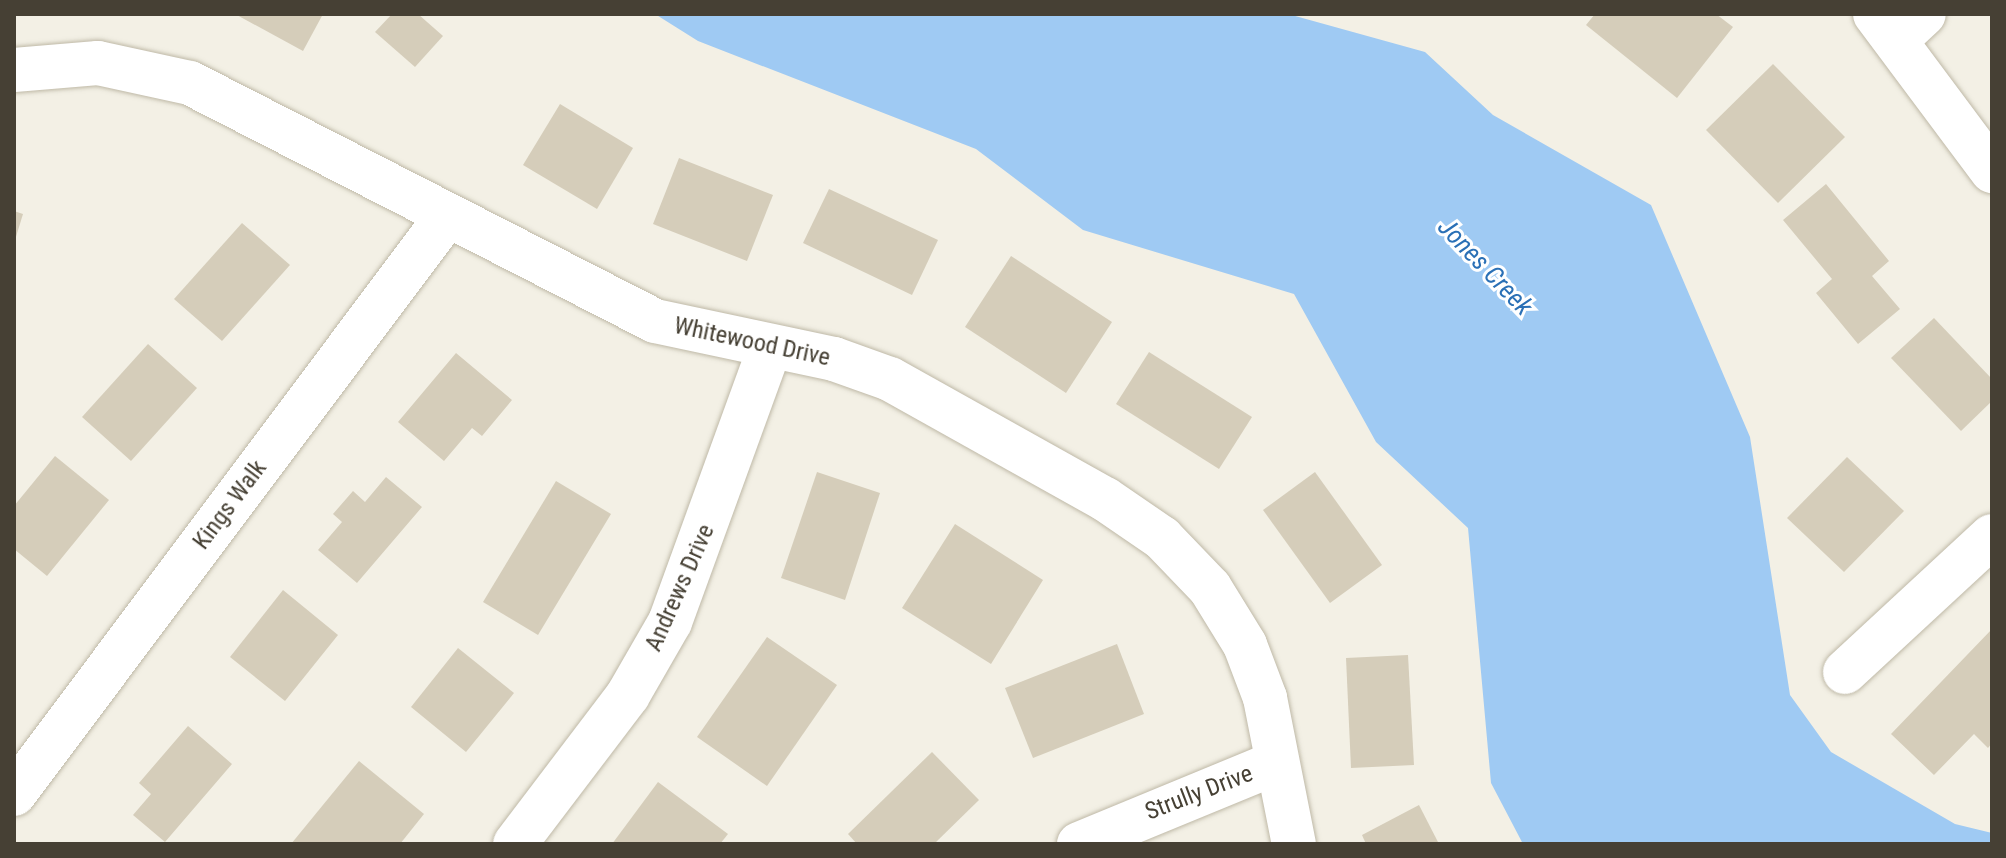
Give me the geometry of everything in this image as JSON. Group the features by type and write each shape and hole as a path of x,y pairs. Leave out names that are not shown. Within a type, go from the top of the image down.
{"street":[{"path":"1899,23 1992,171"},
{"name":"Whitewood Drive","path":"14,70 98,63 190,83 655,321 834,359 890,379 1105,499 1162,538 1210,588 1245,645 1265,698 1294,844"},
{"name":"Kings Walk","path":"14,794 447,216"},
{"name":"Andrews Drive","path":"515,844 628,695 670,622 770,347"},
{"path":"1845,672 1992,536"},
{"name":"Strully Drive","path":"1079,844 1276,763"}],"water":[{"name":"Jones Creek","path":"655,14 1288,14 1425,52 1493,115 1651,205 1750,437 1790,695 1831,752 1955,824 1992,833 1992,844 1523,844 1491,783 1468,528 1376,442 1294,294 1083,230 976,149 698,41"}],"building":[{"path":"235,14 323,14 303,51"},
{"path":"392,14 418,14 443,36 415,67 375,32"},
{"path":"1595,14 1716,14 1733,27 1677,98 1586,25"},
{"path":"1773,64 1845,137 1778,203 1706,130"},
{"path":"560,104 633,148 597,209 523,165"},
{"path":"679,158 773,195 747,261 653,224"},
{"path":"1826,184 1889,261 1872,276 1900,309 1858,344 1816,293 1832,279 1783,220"},
{"path":"829,189 938,240 912,295 803,243"},
{"path":"14,211 23,214 15,240 14,240"},
{"path":"242,223 290,265 222,341 174,299"},
{"path":"1011,256 1112,322 1066,393 965,327"},
{"path":"1934,318 1992,379 1992,401 1961,431 1891,358"},
{"path":"148,344 197,388 131,461 82,417"},
{"path":"1149,352 1252,417 1219,469 1116,404"},
{"path":"456,353 512,400 482,436 472,428 444,461 398,422"},
{"path":"55,456 109,500 47,576 14,549 14,506"},
{"path":"1847,457 1904,511 1844,572 1787,518"},
{"path":"817,472 880,493 845,600 781,578"},
{"path":"1315,472 1382,565 1330,603 1263,510"},
{"path":"386,477 422,507 357,583 318,550 342,522 333,514 353,491 365,502"},
{"path":"556,481 611,514 538,635 483,602"},
{"path":"955,524 1043,580 991,664 902,608"},
{"path":"283,590 338,635 285,701 230,657"},
{"path":"1992,629 1992,743 1988,748 1974,734 1934,775 1891,734"},
{"path":"767,637 837,685 767,786 697,737"},
{"path":"1117,644 1144,714 1033,758 1005,688"},
{"path":"458,648 514,693 466,752 411,707"},
{"path":"1408,655 1414,765 1351,768 1346,658"},
{"path":"188,726 232,764 165,842 133,815 151,794 139,783"},
{"path":"932,752 979,800 934,844 857,844 848,834"},
{"path":"359,761 424,814 400,844 291,844"},
{"path":"658,782 728,834 720,844 612,844"},
{"path":"1419,805 1439,844 1366,844 1362,835"}]}
